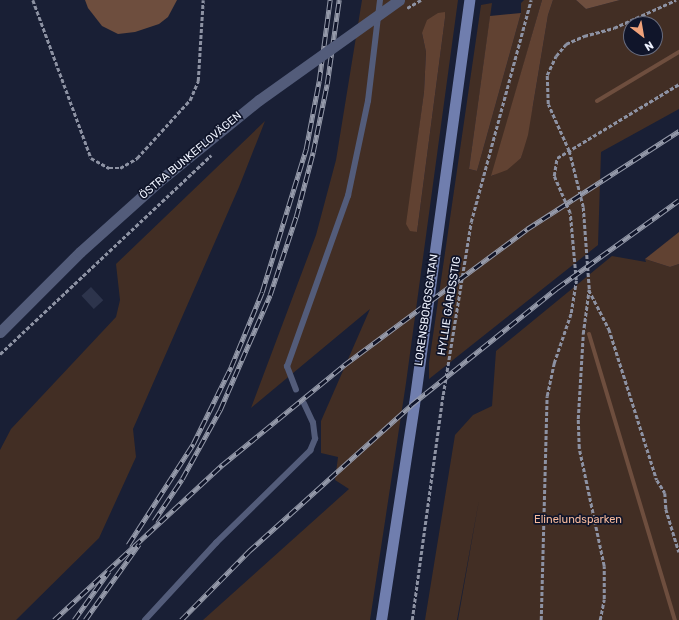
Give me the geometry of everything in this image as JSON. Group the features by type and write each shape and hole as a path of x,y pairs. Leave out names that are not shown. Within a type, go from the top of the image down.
{"main road":[{"name":"LORENSBORGSGATAN","path":"381,620 414,404 469,0"}],"street":[{"name":"ÖSTRA BUNKEFLOVÄGEN","path":"0,332 80,252 158,182 259,100 399,0"}],"lane":[{"path":"296,390 287,367 291,347 348,196 368,101 380,0"},
{"path":"145,620 216,543 310,451 315,439 313,424 304,404"}],"path":[{"path":"34,0 91,158 109,168 120,168 137,158 190,100 198,81 203,0"},
{"name":"HYLLIE GÅRDSSTIG","path":"412,620 443,395 472,222 531,0"},
{"path":"600,620 604,599 604,566 581,471 578,434 583,334 589,289 583,207 569,152 548,104 547,75 556,56 566,44 584,36 614,28 676,0"},
{"path":"541,620 547,396 571,313 576,280 570,214 554,176 557,158 679,84"},
{"path":"0,354 215,152"},
{"path":"589,289 609,330 657,480 665,493 666,508 679,552"}],"green space":[{"path":"362,0 458,0 406,383 370,620 203,620 349,489 335,480 338,457 321,453 321,421 370,309 251,408 316,235 336,160","holes":["445,18 417,232 407,224 424,92 426,52 422,33"]},
{"path":"524,0 542,0 492,176 521,158 533,105 548,15 553,0 576,0 586,9 620,0 679,0 679,109 601,152 598,245 429,379 429,363 481,5 492,3 469,169 477,171 521,13 521,3"},
{"path":"265,121 239,187 133,429 136,457 99,538 16,620 0,620 0,450 11,429 116,317 120,300 116,264"},
{"name":"Elinelundsparken","path":"612,256 646,262 645,259 670,267 679,264 679,620 458,620 479,500 457,620 425,620 455,435 473,415 492,406 496,351"}],"shaded area":[{"path":"85,0 177,0 168,17 159,24 135,32 118,34 102,26 88,8"},
{"path":"542,0 553,0 548,15 528,135 521,158 507,170 491,176"},
{"path":"576,0 620,0 586,9"},
{"path":"445,12 417,232 410,231 406,224 424,92 426,52 422,33 427,20 438,13"},
{"path":"521,13 477,171 469,169 490,16"},
{"path":"679,232 679,264 670,267 645,259"}],"building":[{"path":"91,287 103,300 94,309 81,296"}],"waterway":[{"path":"597,101 679,52"},
{"path":"589,334 675,620"}],"railway":[{"path":"128,545 193,444 231,367 262,292 306,149 319,81 330,0"},
{"path":"154,521 182,479 220,410 270,295 296,217 313,152 327,84 339,0"},
{"path":"54,620 222,465 344,365 527,229 679,131"},
{"path":"181,620 249,551 411,405 557,288 679,200"},
{"path":"85,620 139,544"},
{"path":"74,620 109,571"}]}
